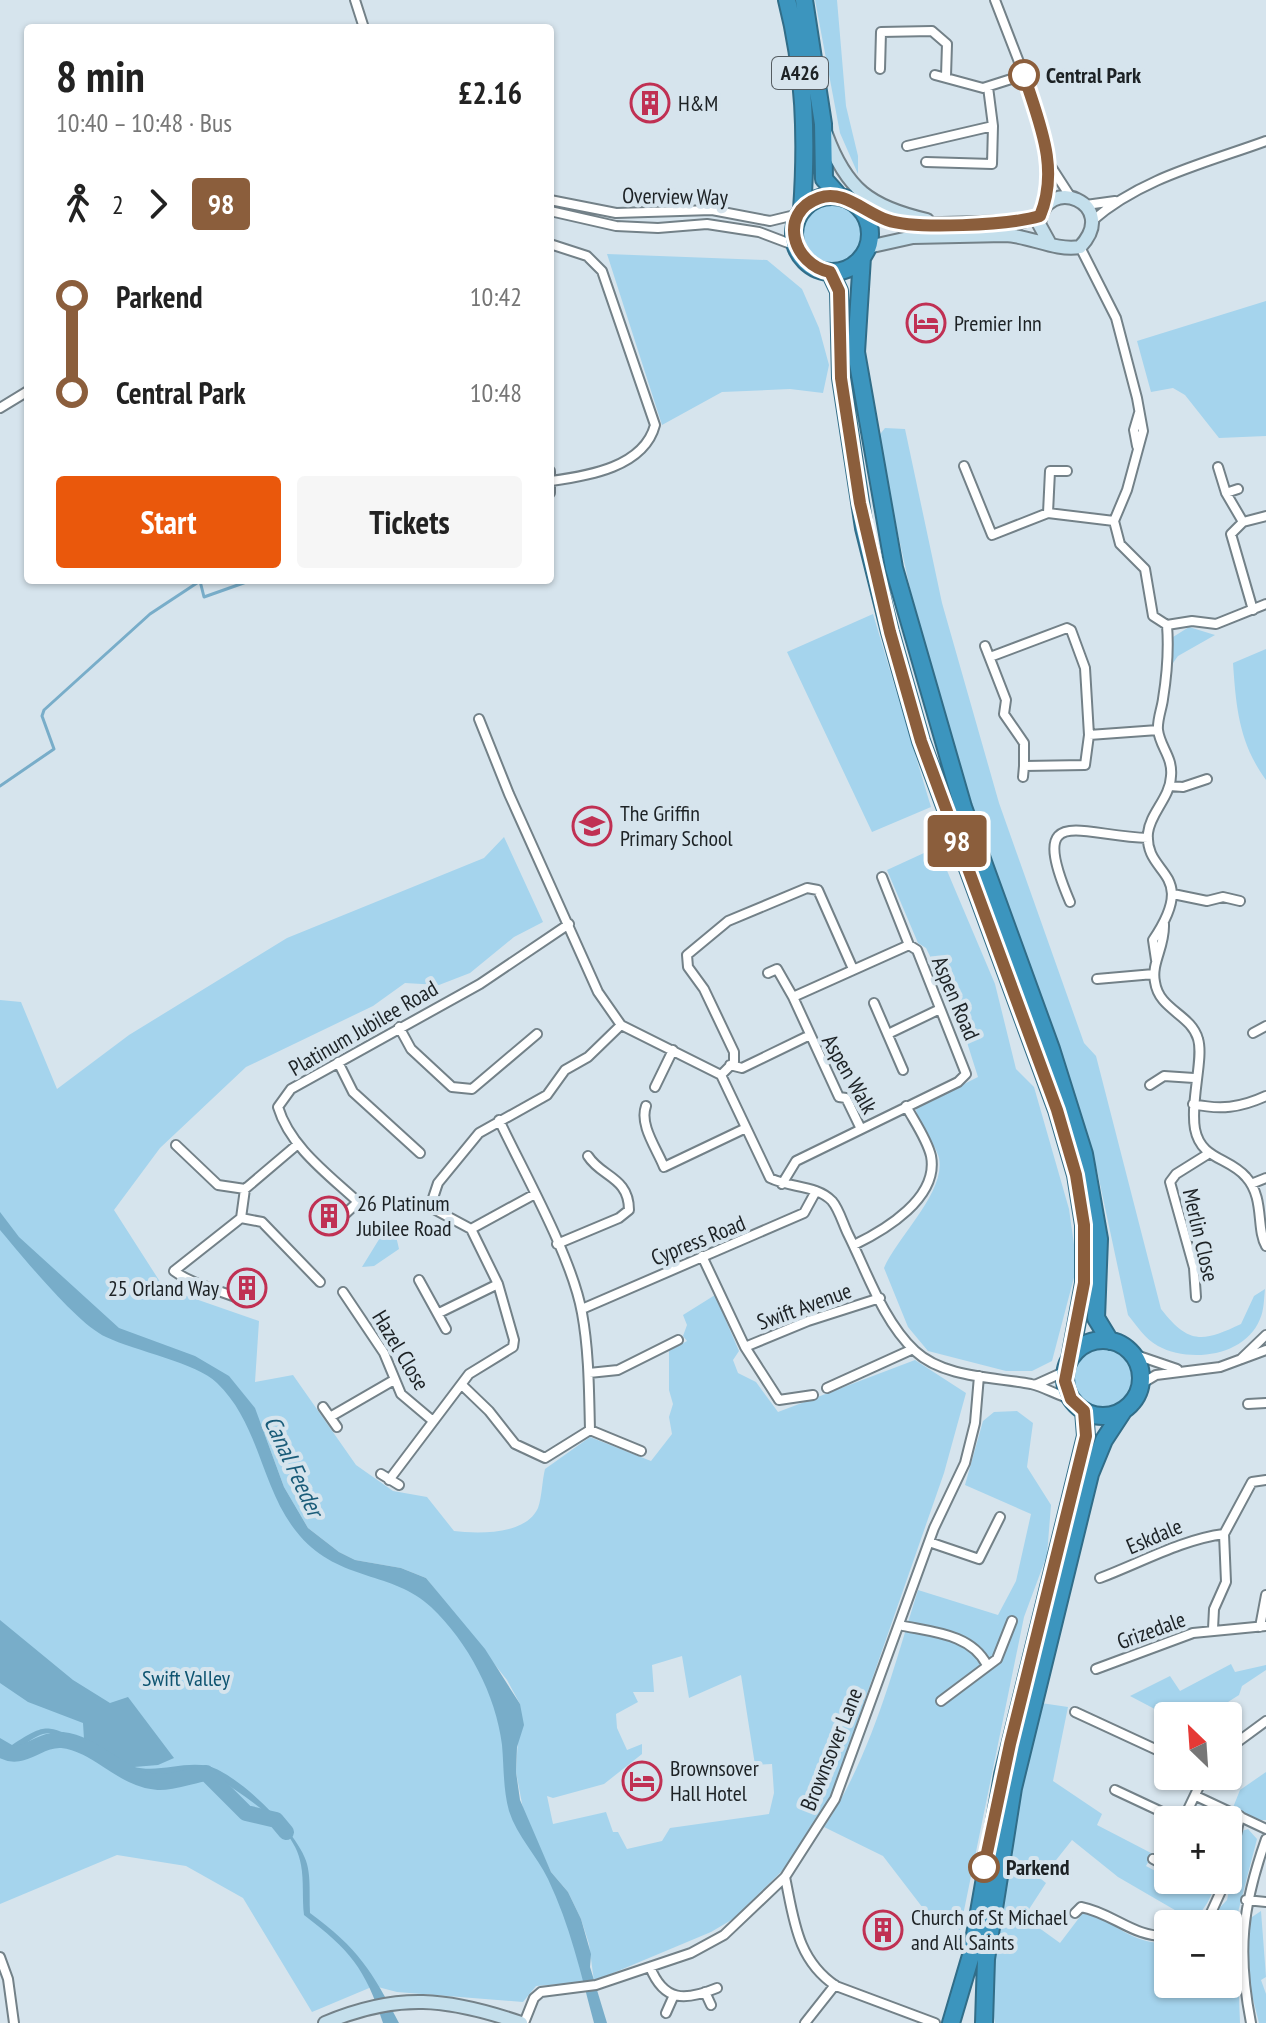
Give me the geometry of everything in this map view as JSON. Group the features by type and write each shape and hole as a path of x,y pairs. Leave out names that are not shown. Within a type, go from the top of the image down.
{"highway":[{"name":"A426","path":"787,0 800,71 807,146 800,212"},
{"name":"A426","path":"804,0 823,124 824,179 839,196"},
{"path":"865,252 842,271 830,272 809,265 793,236 800,212 819,198 839,196 863,212 868,223 854,405 923,677 963,807 1051,1049 1084,1154 1099,1239 1096,1318 1110,1341 1133,1354 1141,1373 1141,1384 1132,1404 1123,1411 1104,1440 1090,1474 1013,1788 988,1945 984,2023"},
{"path":"830,272 839,291 854,405 864,528 921,741 1057,1110 1076,1175 1084,1225 1084,1283 1068,1365 1071,1399 1084,1411 1103,1416 1123,1411"},
{"path":"1068,1365 1087,1343 1110,1341"},
{"path":"951,2023 972,1952 1003,1775 1086,1436 1084,1411"}],"street":[{"path":"355,0 363,24"},
{"path":"995,0 1024,75 1050,165 1070,196 1086,205 1116,201"},
{"path":"880,69 881,32 932,31 947,44 946,76"},
{"path":"935,75 946,76 972,87 988,87 1024,75"},
{"path":"926,162 992,164 993,126 988,87"},
{"path":"823,124 834,160 856,191 887,209 939,223"},
{"path":"907,146 993,126"},
{"path":"1092,221 1116,201 1148,182 1266,141"},
{"path":"1050,165 1043,210 1043,237 1050,244"},
{"path":"863,212 904,225 1019,222 1043,210 1055,198 1070,196"},
{"name":"Overview Way","path":"554,201 616,213 712,210 770,221 800,212"},
{"path":"865,252 913,237 1005,235 1064,249 1080,247 1091,231 1092,221 1086,205"},
{"name":"Overview Way","path":"554,212 616,226 658,228 707,224 759,232 796,246"},
{"path":"554,245 587,256 602,271 655,425 644,447 613,467 583,477 554,481"},
{"path":"1080,247 1116,318 1130,363 1139,413 1134,430 1138,447 1127,490 1114,521 1120,544 1145,569 1153,616 1167,625 1216,624 1266,604"},
{"path":"0,408 24,393"},
{"path":"964,466 992,535 1048,513 1114,521"},
{"path":"1218,467 1226,493 1243,522"},
{"path":"1048,513 1050,471 1067,471"},
{"path":"1226,493 1238,489"},
{"path":"1253,610 1230,538 1243,522 1266,516"},
{"path":"1167,625 1169,656 1158,730 1170,759 1170,786 1151,822 1148,838 1153,856 1168,874 1173,894 1164,924 1153,940 1154,974 1161,998 1189,1022 1198,1037 1193,1104 1197,1136 1208,1154 1235,1168 1251,1184 1264,1224 1266,1246"},
{"path":"990,657 1067,628 1071,630 1085,668 1089,735 1087,762 1081,767 1024,766"},
{"path":"985,646 1006,700 1004,714 1024,743 1023,777"},
{"path":"479,719 509,794 598,992 621,1025 721,1075 770,1178 782,1184 816,1191 832,1201 880,1298 913,1349 935,1364 979,1376 1035,1385 1071,1399"},
{"path":"1089,735 1158,730"},
{"path":"1170,786 1183,787 1207,779"},
{"path":"1070,902 1055,866 1055,838 1059,832 1068,829 1110,837 1148,838"},
{"path":"882,877 909,945"},
{"path":"721,1075 730,1065 734,1052 687,961 687,955 728,921 807,888 818,890 853,969"},
{"path":"1173,894 1207,901 1223,897 1240,901"},
{"name":"Platinum Jubilee Road","path":"331,1227 358,1202 298,1144 283,1122 278,1107 291,1089 480,984 569,924"},
{"name":"Aspen Road","path":"782,1184 796,1161 958,1082 966,1074 917,950 909,945 793,997"},
{"path":"730,1065 742,1068 808,1036 793,997 777,969 768,973"},
{"path":"1097,979 1154,974"},
{"path":"874,1003 903,1070"},
{"path":"888,1034 940,1009"},
{"path":"399,1485 385,1477 479,1366 501,1357 513,1347 514,1340 498,1284 471,1229 430,1207 438,1183 479,1133 547,1095 565,1070 588,1057 621,1025"},
{"path":"399,1027 411,1049 452,1087 472,1089 537,1034"},
{"path":"1253,1033 1266,1027"},
{"name":"Aspen Walk","path":"808,1036 816,1045 839,1097 846,1098 861,1129"},
{"path":"655,1087 673,1050"},
{"path":"338,1062 353,1092 420,1153"},
{"path":"1150,1085 1164,1076 1194,1078"},
{"path":"1193,1104 1215,1109 1236,1108 1266,1096"},
{"path":"646,1106 643,1114 646,1127 664,1167 746,1128"},
{"path":"854,1245 896,1219 916,1201 927,1183 931,1157 906,1106"},
{"path":"499,1120 557,1244 582,1309 589,1373 590,1430"},
{"path":"243,1300 206,1284 190,1283 174,1271 241,1218 245,1189 298,1144"},
{"path":"176,1145 218,1185 245,1189"},
{"name":"Merlin Close","path":"1196,1297 1194,1268 1170,1182 1176,1174 1208,1154"},
{"path":"557,1244 619,1218 629,1210 616,1177 597,1166 588,1156"},
{"path":"1251,1184 1266,1178"},
{"name":"Cypress Road","path":"582,1309 804,1213 816,1191"},
{"path":"471,1229 535,1194"},
{"path":"241,1218 262,1222 320,1282"},
{"name":"Swift Avenue","path":"702,1256 745,1347 808,1321 880,1298"},
{"path":"419,1280 446,1329"},
{"path":"439,1313 498,1284"},
{"name":"Hazel Close","path":"343,1292 384,1353 401,1394 433,1421"},
{"path":"1241,1360 1266,1335"},
{"path":"589,1373 618,1370 678,1340"},
{"path":"745,1347 779,1400 813,1395"},
{"path":"827,1388 913,1349"},
{"path":"1141,1384 1156,1375 1178,1370 1200,1370 1266,1350"},
{"path":"1133,1354 1178,1370"},
{"path":"1035,1385 1068,1365"},
{"name":"Brownsover Lane","path":"522,2023 534,1998 549,1989 596,1985 711,1944 785,1877 835,1799 929,1542 965,1463 975,1423 979,1376"},
{"path":"330,1417 394,1380"},
{"path":"462,1385 489,1411 515,1444 545,1458 590,1430"},
{"path":"1248,1404 1266,1403"},
{"path":"323,1407 337,1427"},
{"path":"590,1430 641,1451"},
{"path":"1213,1629 1214,1609 1226,1582 1224,1534 1252,1482 1266,1480"},
{"path":"929,1542 979,1559 1000,1517"},
{"name":"Eskdale","path":"1100,1578 1170,1552 1185,1541 1224,1534"},
{"path":"1263,1626 1266,1595"},
{"path":"941,1701 997,1659 1012,1621"},
{"path":"899,1625 958,1638 982,1655 987,1665"},
{"name":"Grizedale","path":"1096,1669 1193,1633 1263,1626"},
{"path":"1075,1712 1154,1749"},
{"path":"1078,1728 1084,1718"},
{"path":"1242,1739 1266,1721"},
{"path":"1115,1790 1154,1808"},
{"path":"1190,1806 1198,1790"},
{"path":"1196,1796 1218,1806"},
{"path":"1242,1817 1266,1829"},
{"path":"1251,2023 1241,1948 1246,1900 1266,1839"},
{"path":"785,1877 801,1947 810,1964 835,1985 935,2023"},
{"path":"1246,1900 1266,1902"},
{"path":"1075,1913 1081,1907 1103,1911 1127,1929 1154,1934"},
{"path":"0,1957 8,1979 14,2023"},
{"path":"650,1967 660,1987 674,1995 717,1988"},
{"path":"805,2023 835,1985"},
{"path":"705,1992 711,2005"},
{"path":"666,2013 674,1995"},
{"path":"325,2023 368,2006 405,2000 471,2006 522,2023"}],"green space":[{"path":"815,0 837,0 846,106 858,156 858,174 840,133"},
{"path":"831,203 843,205 853,212 860,222 860,246 853,256 843,263 831,265 819,263 809,256 802,246 800,234 802,222 809,212 819,205"},
{"path":"607,254 767,260 802,289 819,328 829,365 823,393 790,389 722,392 662,425"},
{"path":"1266,301 1266,436 1219,438 1185,395 1173,388 1151,392 1137,341"},
{"path":"885,428 905,429 942,603 999,803 1084,1043 1096,1056 1161,1309 1180,1329 1197,1337 1206,1337 1241,1324 1254,1296 1265,1289 1261,1316 1253,1332 1229,1349 1200,1355 1171,1351 1149,1340 1128,1315 1097,1170 962,777 918,625 877,438"},
{"path":"873,614 931,807 872,832 787,652"},
{"path":"1189,627 1215,635 1178,656 1173,663 1173,637"},
{"path":"1266,649 1266,780 1244,738 1233,663"},
{"name":"Swift Valley","path":"504,837 543,922 514,937 470,973 439,985 405,983 373,1006 246,1067 160,1148 114,1210 164,1288 259,1321 255,1382 293,1375 356,1465 393,1491 427,1497 454,1531 500,1531 532,1517 538,1508 545,1469 590,1437 651,1461 672,1434 669,1351 687,1341 683,1336 687,1325 683,1315 715,1295 739,1351 733,1360 738,1373 756,1382 778,1412 915,1360 966,1393 944,1473 831,1797 785,1868 733,1919 711,1932 594,1981 589,1944 581,1919 568,1892 551,1872 524,1814 516,1772 520,1704 507,1680 426,1578 401,1568 355,1560 308,1528 284,1487 259,1419 285,1497 318,1545 418,1586 498,1687 514,1799 581,1944 587,1982 536,1986 523,2002 397,1992 374,1986 312,2012 243,1898 186,1866 117,1855 0,1904 0,1000 21,1002 57,1089 129,1035 287,938 484,858","holes":["682,1656 689,1698 741,1675 755,1765 772,1764 774,1793 769,1814 670,1828 662,1841 627,1849 618,1832 613,1832 606,1812 553,1824 547,1796 553,1798 604,1784 642,1754 642,1744 627,1750 617,1728 616,1714 638,1702 633,1692 654,1692 652,1665"]},
{"path":"937,847 995,984 1016,1069 1034,1087 1069,1209 1077,1266 1052,1361 1032,1371 1006,1371 928,1351 908,1327 884,1268 928,1200 939,1171 937,1152 919,1121 916,1108 978,1077 957,1011 926,948 918,943 887,870"},
{"path":"386,1228 395,1232 399,1249 374,1266 362,1267"},
{"path":"1104,1349 1115,1351 1125,1358 1132,1368 1132,1390 1125,1400 1115,1407 1104,1409 1093,1407 1083,1400 1076,1390 1074,1379 1076,1368 1083,1358 1093,1351"},
{"path":"1017,1411 1033,1423 1027,1467 1051,1505 1047,1555 1024,1617 960,1930 926,1912 883,1856 824,1827 841,1800 868,1742 918,1590 998,1615 1016,1581 1031,1514 965,1485 983,1421 994,1412"},
{"path":"1231,1664 1235,1672 1266,1665 1266,1670 1242,1686 1239,1695 1228,1702 1154,1702 1154,1709 1130,1696 1170,1676 1180,1691"},
{"path":"1041,1703 1068,1707 1053,1781 1102,1814 1097,1825 1153,1854 1146,1866 1154,1870 1154,1894 1212,1894 1202,1910 1175,1910 1118,1877 1072,1840 1041,1879 1046,1883 1024,1917 1060,1943 1082,1914 1095,1912 1139,1939 1154,1943 1154,1998 1239,1998 1240,2023 995,2023 993,1951 1014,1819"},
{"path":"1266,1772 1266,1820 1254,1820 1242,1815 1242,1806 1234,1806 1242,1789"},
{"path":"1248,1829 1257,1839 1239,1910 1217,1910 1228,1894 1242,1894 1242,1831"},
{"path":"1261,1911 1266,1977 1261,1980 1266,1994 1266,2023 1259,2023 1249,1983 1249,1919"}],"shaded area":[{"path":"0,1212 19,1237 119,1328 195,1356 229,1376 255,1408 284,1487 308,1528 355,1560 401,1568 426,1578 485,1649 520,1704 524,1725 517,1747 516,1772 520,1800 551,1872 568,1892 581,1919 591,1954 590,1967 607,2023 594,2023 556,1896 509,1811 502,1745 494,1707 478,1670 457,1636 431,1607 416,1596 349,1569 316,1551 287,1519 243,1418 217,1383 195,1369 106,1337 80,1319 0,1230"},
{"path":"0,1620 73,1680 110,1703 128,1697 174,1758 158,1765 134,1767 208,1766 235,1780 266,1806 302,1851 308,1870 310,1913 352,1949 399,2023 383,2023 370,1988 354,1962 304,1915 301,1865 289,1837 265,1812 237,1791 211,1773 156,1778 131,1772 96,1750 93,1752 76,1740 55,1733 40,1735 11,1751 0,1744 0,1738 12,1745 48,1728 84,1739 83,1723 28,1702 0,1683"}],"waterway":[{"path":"0,786 54,749 42,716 44,710 150,614 195,584"},
{"path":"201,584 204,597 241,584"},
{"path":"0,1749 16,1754 53,1740 62,1740 87,1748 145,1780 164,1782 206,1773 246,1813 276,1820 286,1832"}],"bus line":[{"name":"98","path":"984,1867 1010,1744 1086,1436 1084,1411 1071,1399 1065,1381 1078,1328 1084,1283 1084,1225 1076,1175 1057,1110 921,741 890,632 864,528 852,453 841,378 839,291 830,272 809,265 801,257 793,236 802,210 809,203 829,196 848,199 863,212 904,225 1019,222 1040,216 1047,205 1050,165 1024,75"}],"place":[{"name":"Central Park","path":"1024,75"},
{"name":"H&M","path":"650,103"},
{"name":"Premier Inn","path":"926,323"},
{"name":"The Griffin Primary School","path":"592,826"},
{"name":"26 Platinum Jubilee Road","path":"329,1216"},
{"name":"25 Orland Way","path":"247,1288"},
{"name":"Brownsover Hall Hotel","path":"642,1781"},
{"name":"Parkend","path":"984,1867"},
{"name":"Church of St Michael and All Saints","path":"883,1930"}],"water label":[{"name":"Canal Feeder","path":"294,1466"}]}
